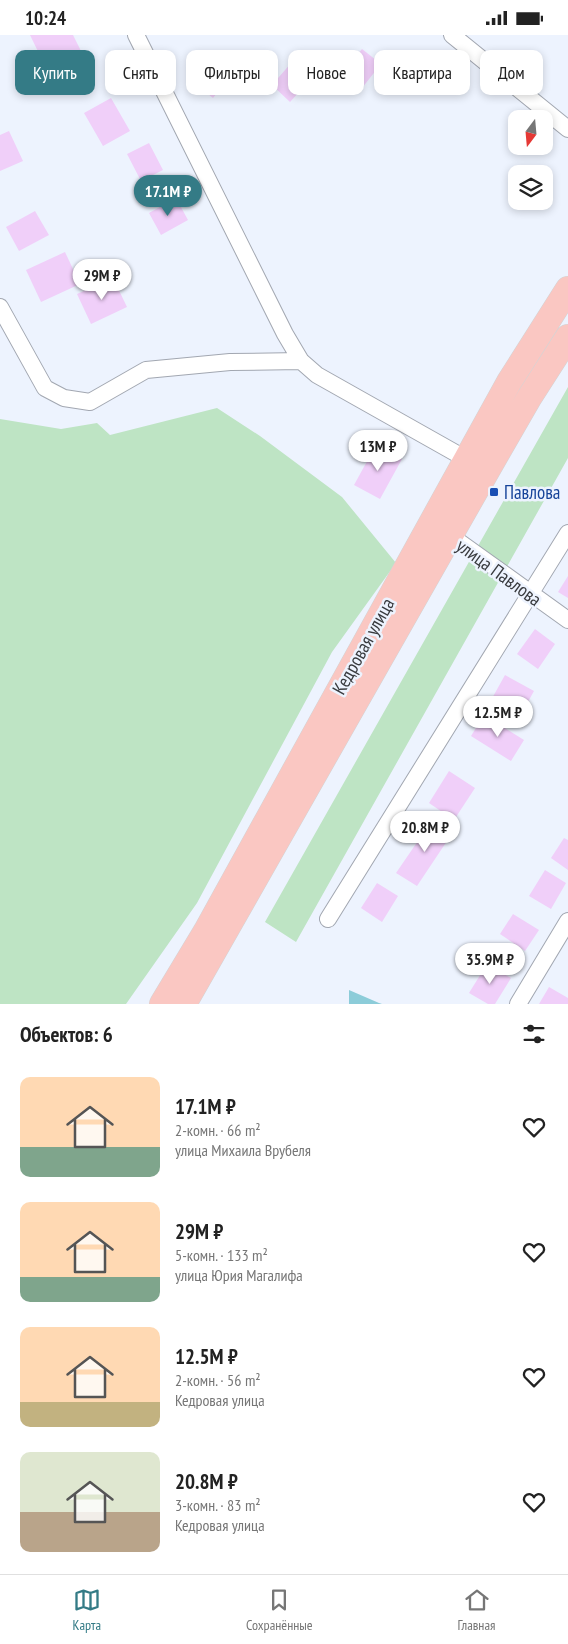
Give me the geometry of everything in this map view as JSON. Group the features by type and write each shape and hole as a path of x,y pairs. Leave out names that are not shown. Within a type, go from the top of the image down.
{"main road":[{"name":"Кедровая улица","path":"184,1004 477,465 509,382 568,289"},
{"name":"Кедровая улица","path":"477,465 529,398 568,337"},
{"name":"Кедровая улица","path":"162,1004 441,529"}],"street":[{"path":"136,35 285,334 301,361 317,375 477,465"},
{"path":"452,35 568,129"},
{"path":"0,307 45,388 64,398 90,402 146,370 230,361 301,361"},
{"name":"улица Павлова","path":"441,529 568,620"},
{"path":"328,919 568,533"},
{"path":"518,1004 568,921"}],"green space":[{"path":"568,387 568,458 296,942 265,922"},
{"path":"217,408 260,436 342,497 396,563 332,652 197,903 126,1004 0,1004 0,419 61,429 97,423 110,435"}],"water":[{"path":"349,990 379,1003 382,1004 349,1004"}],"building":[{"path":"30,35 73,35 80,50 37,50"},
{"path":"364,51 374,58 374,73 364,85"},
{"path":"288,67 288,95 296,95 290,102 278,91 278,78"},
{"path":"111,98 130,131 103,146 84,113"},
{"path":"9,131 23,161 0,171 0,135"},
{"path":"149,143 163,170 141,181 127,154"},
{"path":"176,198 188,220 161,235 149,213"},
{"path":"35,211 49,235 19,251 6,227"},
{"path":"65,252 80,284 41,302 26,270"},
{"path":"113,278 127,307 91,324 77,294"},
{"path":"376,445 402,459 380,499 354,485"},
{"path":"568,576 568,598 558,592"},
{"path":"535,629 555,644 538,669 517,654"},
{"path":"505,675 534,691 514,727 485,711"},
{"path":"484,715 524,740 511,761 471,736"},
{"path":"449,771 475,788 454,820 429,803"},
{"path":"433,819 453,832 417,886 396,873"},
{"path":"564,838 568,840 568,870 551,858"},
{"path":"545,870 566,883 551,909 529,896"},
{"path":"377,883 398,896 382,922 361,908"},
{"path":"513,914 539,930 525,951 500,934"},
{"path":"487,964 511,978 495,1004 488,1004 469,993"},
{"path":"549,987 568,998 568,1004 539,1004"}],"place":[{"name":"Павлова","path":"494,492"}]}
